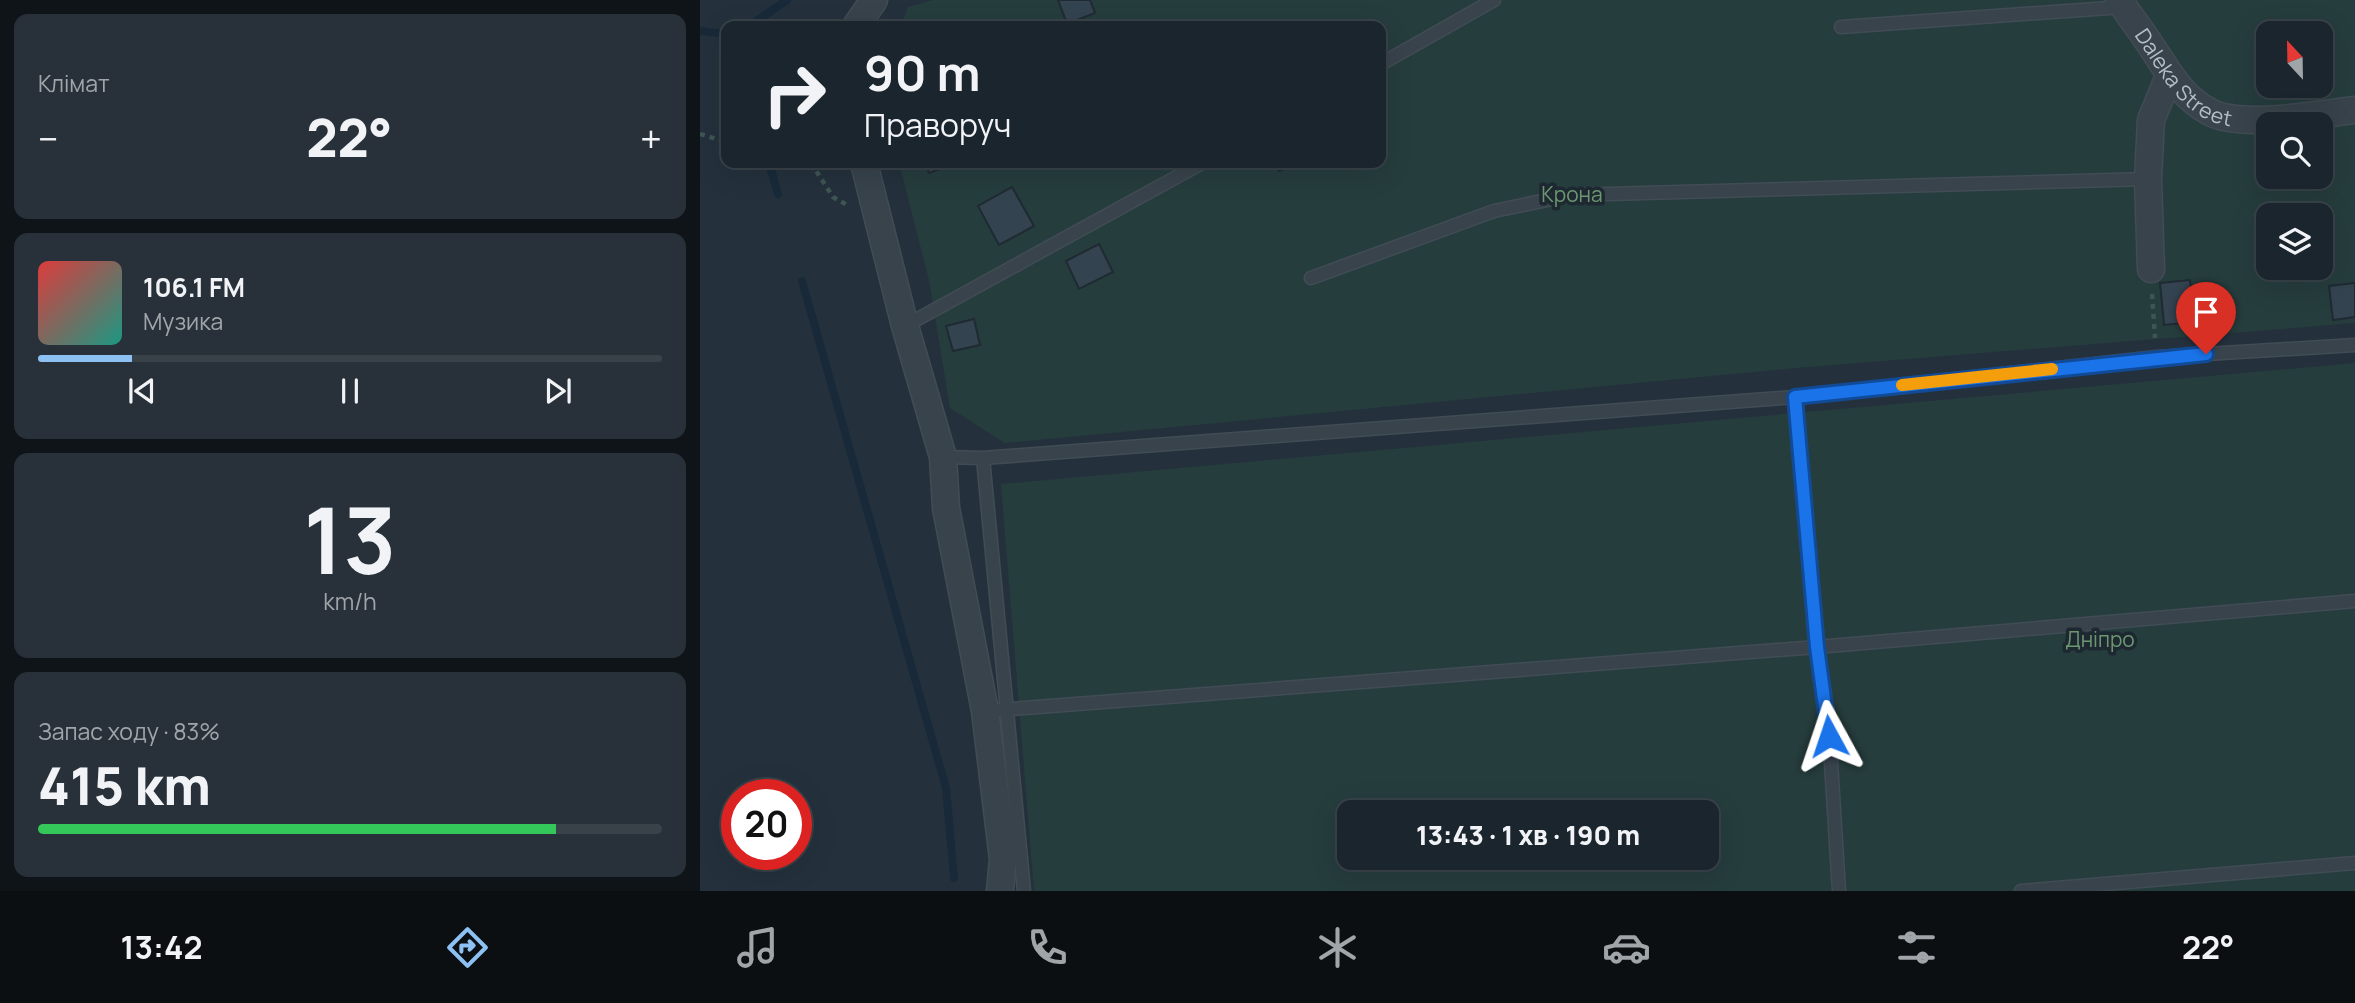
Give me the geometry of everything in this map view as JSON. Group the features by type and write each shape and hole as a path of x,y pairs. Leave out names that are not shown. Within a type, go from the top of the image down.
{"street":[{"path":"859,21 874,0"},
{"name":"Daleka Street","path":"2121,4 2169,76 2189,97 2212,114 2236,119 2288,118 2355,110"},
{"path":"2151,269 2148,180 2151,120 2169,76"},
{"path":"865,168 905,326 943,457 946,508 996,711 1003,859 1016,888"}],"lane":[{"path":"1386,61 1494,0"},
{"path":"1841,27 2121,4"},
{"path":"905,326 1193,168"},
{"path":"1311,278 1494,211 1571,195 2148,180"},
{"path":"943,457 983,458 1795,397 2157,357 2355,345"},
{"path":"1795,397 1817,647 1828,714 1839,891"},
{"path":"983,458 996,711 1016,888"},
{"path":"996,711 1817,647 2355,601"},
{"path":"2021,891 2355,863"}],"path":[{"path":"700,134 721,140"},
{"path":"814,168 833,197 878,223"},
{"path":"2151,269 2157,357"}],"green space":[{"name":"Крона","path":"933,0 2355,0 2355,323 1796,368 1005,443 950,408 929,280 900,168 1386,168 1386,21 903,21 908,7"},
{"name":"Дніпро","path":"2355,363 2355,891 1034,891 1001,484"}],"building":[{"path":"1058,0 1090,0 1095,13 1075,21 1066,21"},
{"path":"927,168 942,168 929,173"},
{"path":"1012,187 1034,226 999,245 978,206"},
{"path":"1099,244 1113,272 1079,289 1066,261"},
{"path":"2190,280 2194,322 2164,325 2160,283"},
{"path":"2355,283 2355,317 2333,320 2329,286"},
{"path":"974,319 980,345 953,351 946,326"}],"waterway":[{"path":"756,21 787,0"},
{"path":"700,31 721,33"},
{"path":"770,168 778,194"},
{"path":"802,281 946,788 954,878"}],"slow traffic":[{"path":"1902,385 2052,369"}],"route":[{"path":"1829,736 1817,647 1795,397 2157,357 2206,354"}]}
